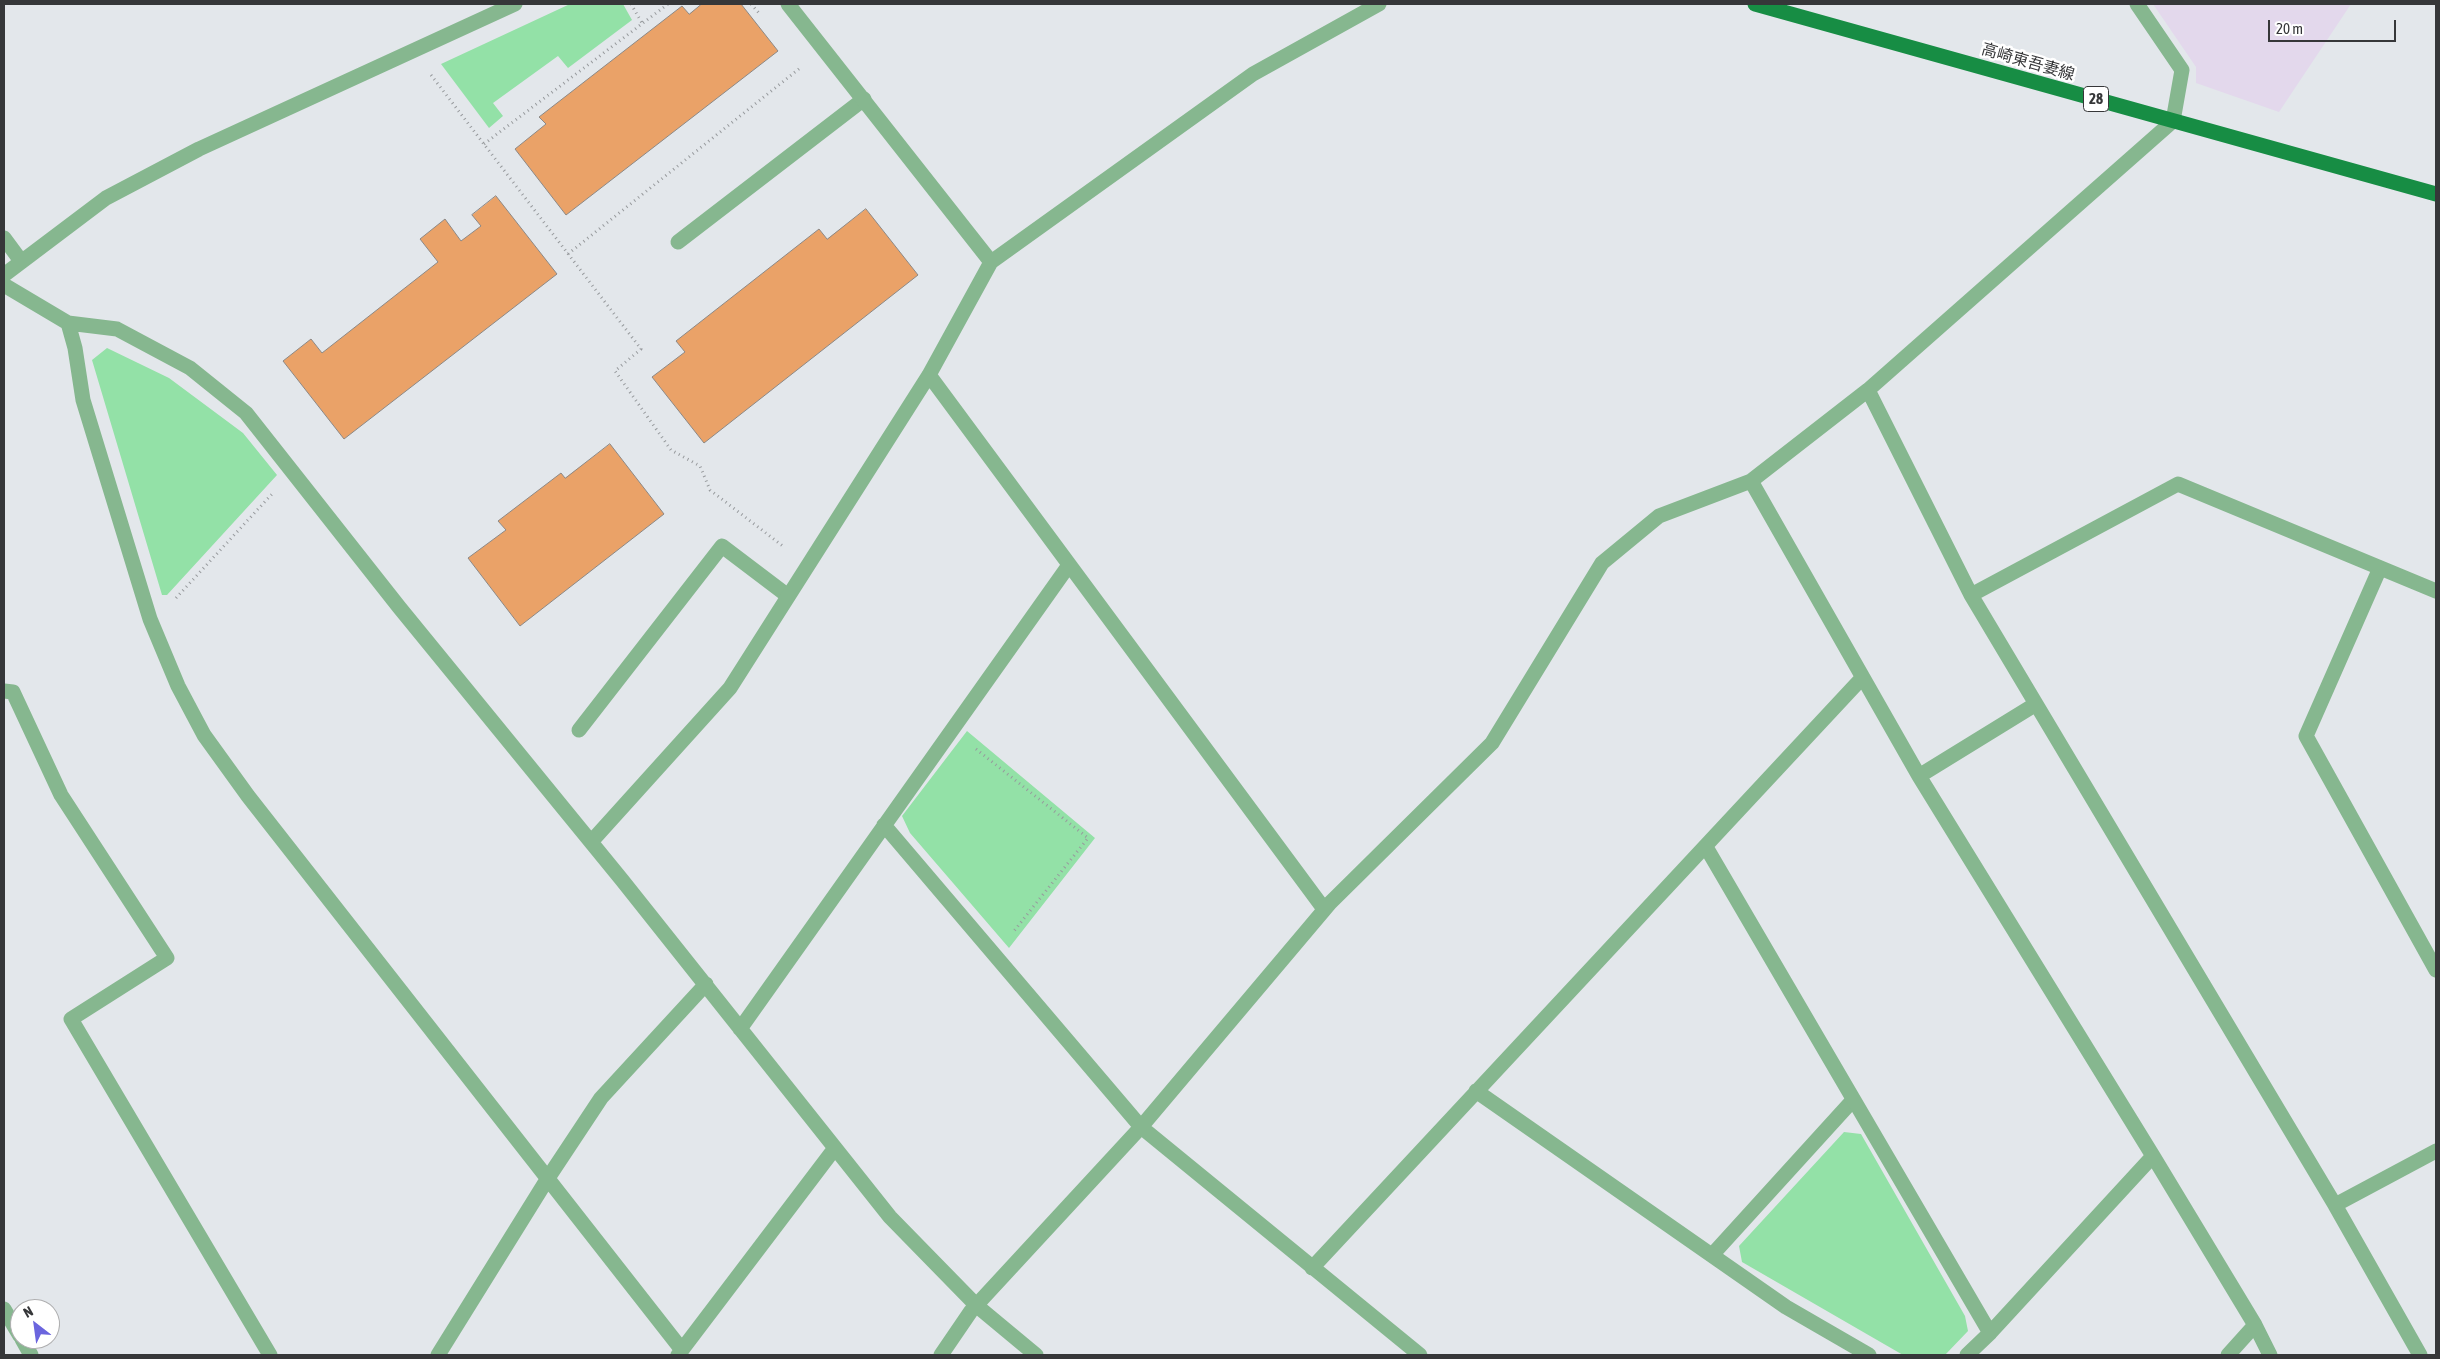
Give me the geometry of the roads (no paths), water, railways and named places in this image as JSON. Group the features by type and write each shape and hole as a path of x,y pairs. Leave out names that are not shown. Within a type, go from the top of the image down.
{"main road":[{"name":"高崎東吾妻線","path":"1755,4 2436,194"}],"street":[{"path":"4,275 106,198 199,149 515,4"},
{"path":"788,4 991,262"},
{"path":"591,842 730,688 929,375 991,262 1253,74 1379,4"},
{"path":"941,1355 977,1306 1141,1127 1324,909 1492,743 1602,563 1659,516 1751,480 1868,390 2173,121 2182,70 2137,4"},
{"path":"678,242 864,99"},
{"path":"4,238 21,261"},
{"path":"4,285 68,323 117,329 190,368 246,413 405,615 706,984 890,1217 977,1306 1036,1355"},
{"path":"68,323 75,348 83,400 152,623 178,686 204,736 248,796 548,1178 680,1352 835,1148"},
{"path":"929,375 1324,909"},
{"path":"1868,390 1970,595 2335,1205 2420,1355"},
{"path":"1751,480 1919,776 2153,1156 2255,1325 2270,1355"},
{"path":"1970,595 2178,484 2436,591"},
{"path":"579,730 722,546 788,596"},
{"path":"740,1028 1069,565"},
{"path":"2380,568 2306,736 2436,970"},
{"path":"1312,1268 1862,678"},
{"path":"4,691 13,692 61,795 167,958 72,1019 270,1355"},
{"path":"1919,776 2036,704"},
{"path":"884,825 1141,1127 1420,1355"},
{"path":"1706,847 1990,1333"},
{"path":"438,1355 548,1178 601,1098 706,984"},
{"path":"1476,1091 1786,1307 1869,1355"},
{"path":"1712,1255 1853,1100"},
{"path":"2335,1205 2436,1151"},
{"path":"1967,1355 1990,1333 2153,1156"},
{"path":"2228,1355 2255,1325"}]}
